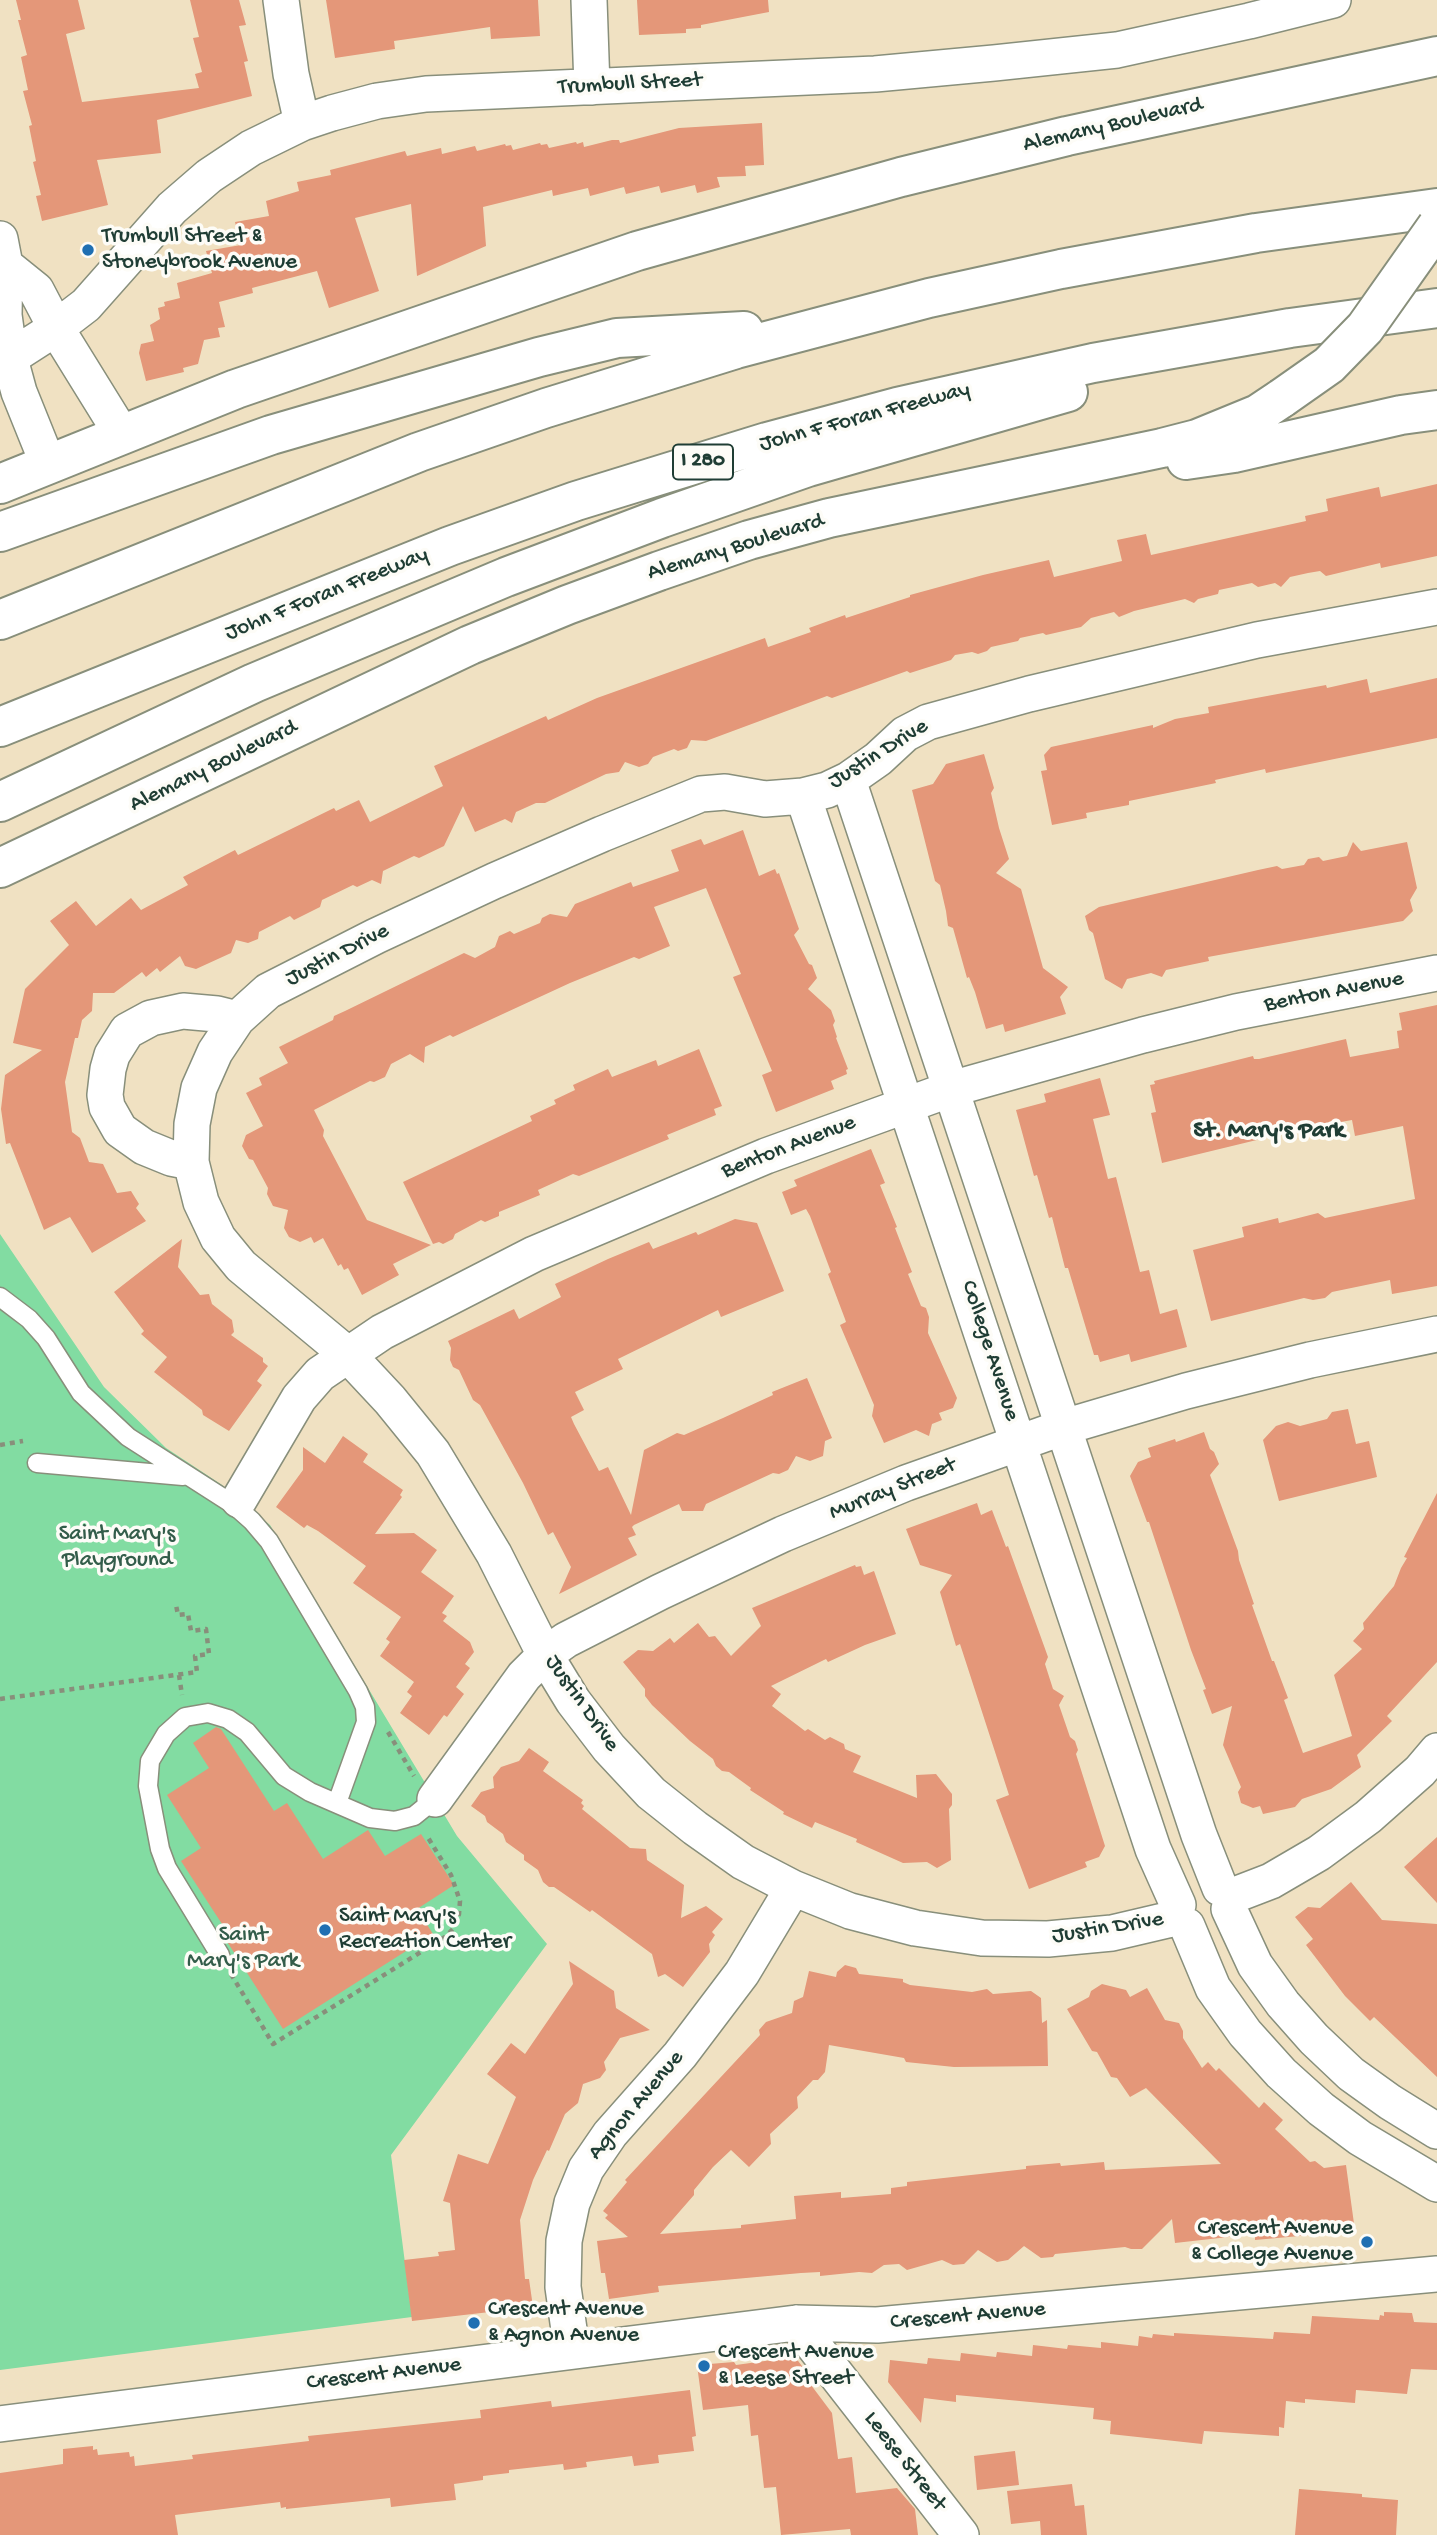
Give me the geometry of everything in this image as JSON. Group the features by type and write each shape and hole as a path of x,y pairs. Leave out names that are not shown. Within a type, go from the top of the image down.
{"main road":[{"name":"Alemany Boulevard","path":"0,484 121,433 275,375 517,290 664,243 901,177 1067,136 1437,56"},
{"path":"0,620 419,452 672,367 816,327 995,283 1151,251 1324,222 1437,208"},
{"name":"Alemany Boulevard","path":"0,868 152,798 391,681 567,605 749,540 829,518 1162,448 1197,439 1258,414 1329,366 1365,328 1437,226"},
{"name":"John F Foran Freeway","path":"0,727 399,566 526,519 767,442 962,391 1106,360 1290,328 1437,307"},
{"path":"0,533 271,435 591,344 617,338 816,327"},
{"path":"0,802 254,683 506,577 662,517 808,467 1290,328"},
{"path":"928,496 1234,453 1389,418 1437,410"}],"street":[{"path":"281,0 291,74 302,122"},
{"path":"589,0 592,87"},
{"name":"Trumbull Street","path":"5,361 86,305 172,208 209,176 251,148 302,122 377,101 426,94 875,74 1117,50 1333,0"},
{"path":"3,252 36,290 56,328 121,433"},
{"path":"3,252 5,361 48,464"},
{"name":"Justin Drive","path":"1437,607 1257,640 1138,666 928,722 905,734 878,759 848,780 827,790 803,796 765,799 725,792 701,794 494,881 376,936 268,991 237,1019 215,1052 199,1088 191,1124 191,1162 201,1202 218,1238 241,1266 347,1354 390,1400 433,1453 494,1554 545,1655 573,1701 609,1748 651,1793 695,1828 743,1861 793,1888 850,1911 902,1925 982,1938 1048,1940 1112,1933 1180,1916 1198,1927 1223,1918 1227,1898 1271,1881 1320,1853 1368,1817 1420,1771 1437,1751"},
{"name":"College Avenue","path":"848,780 1199,1835 1255,1965 1283,2004 1314,2039 1351,2074 1437,2131"},
{"name":"College Avenue","path":"803,796 1153,1849 1180,1916 1213,1987 1245,2033 1281,2073 1321,2109 1360,2138 1437,2184"},
{"name":"Benton Avenue","path":"239,1500 299,1398 320,1374 382,1332 534,1254 754,1161 951,1089 1223,1015 1437,973"},
{"path":"191,1162 144,1147 120,1130 107,1107 105,1095 108,1069 127,1031 151,1018 183,1011 237,1019"},
{"name":"Murray Street","path":"426,1806 524,1676 545,1655 566,1640 660,1592 783,1534 906,1482 1064,1427 1199,1388 1310,1360 1437,1334"},
{"name":"Agnon Avenue","path":"572,2351 563,2287 564,2241 572,2203 586,2169 610,2134 680,2055 742,1973 793,1888"},
{"name":"Crescent Avenue","path":"0,2424 796,2323 877,2325 1437,2274"},
{"name":"Leese Street","path":"796,2323 961,2535"}],"lane":[{"path":"0,1297 29,1319 46,1338 81,1393 128,1437 234,1505 253,1521 269,1541 365,1707 366,1722 337,1803"},
{"path":"37,1463 187,1476"},
{"path":"220,1955 167,1868 160,1849 148,1786 150,1761 166,1734 185,1717 208,1713 228,1719 247,1732 284,1776 310,1792 370,1818 395,1821 426,1806"}],"path":[{"path":"0,1699 197,1672 195,1656 209,1654 206,1629 191,1631 188,1614 177,1615 176,1605"},
{"path":"220,1955 273,2044 445,1937 454,1927 459,1914 457,1889 426,1806 389,1733 366,1722"}],"green space":[{"name":"Saint Mary's Park","path":"0,1234 104,1387 166,1448 222,1485 270,1525 457,1836 547,1944 391,2155 412,2317 0,2370"}],"building":[{"path":"16,0 78,0 85,29 66,34 82,102 199,88 195,74 202,72 193,38 199,37 190,0 239,0 246,25 239,26 248,61 244,62 252,96 157,120 161,153 97,160 108,205 42,221 36,196 41,195 33,162 36,161 29,126 32,125 23,91 28,90 21,57 27,55"},
{"path":"326,0 538,0 540,36 491,39 490,27 394,41 395,49 335,58"},
{"path":"637,0 768,0 769,12 701,25 701,28 686,29 686,33 639,35"},
{"path":"762,123 764,165 745,166 746,176 717,177 720,187 697,193 695,185 661,193 659,186 626,194 624,187 590,196 588,188 553,196 552,190 483,207 486,246 417,276 411,204 355,218 379,291 329,308 317,271 252,288 253,293 219,302 225,327 218,328 220,337 204,340 198,364 183,368 184,372 146,381 139,353 141,344 154,341 150,325 160,319 158,308 165,306 164,302 180,298 177,283 212,273 206,251 241,245 235,222 269,216 266,201 299,191 297,182 331,175 330,170 405,151 407,156 441,148 442,154 475,146 477,151 505,144 511,145 513,150 540,143 547,144 549,148 576,142 583,142 584,147 612,140 619,140 620,143 679,128"},
{"path":"1437,484 1437,556 1381,568 1380,563 1326,576 1320,571 1308,573 1290,577 1281,587 1275,583 1258,587 1252,583 1219,590 1218,594 1198,599 1194,603 1185,599 1119,617 1114,612 1091,618 1081,627 1020,638 978,654 972,652 955,655 951,660 910,673 907,671 832,698 827,696 706,741 691,740 687,748 678,751 674,749 653,757 648,764 639,767 625,762 619,772 606,774 545,803 536,803 516,812 512,823 505,819 475,832 463,806 444,846 419,858 414,856 383,871 381,884 372,880 357,887 353,885 322,900 320,907 294,920 290,916 259,932 258,939 248,943 236,940 231,953 196,969 185,966 180,956 160,972 157,968 146,977 142,972 114,993 93,993 92,1011 82,1020 78,1038 75,1038 65,1082 72,1132 80,1138 89,1162 103,1164 117,1193 131,1191 139,1204 136,1208 146,1221 92,1253 70,1217 44,1230 10,1143 6,1144 1,1109 5,1075 42,1050 13,1043 25,989 69,945 50,921 76,901 96,926 131,898 141,910 188,885 183,877 235,850 238,855 334,808 336,811 359,800 370,822 443,786 434,766 546,716 548,720 597,698 765,638 768,647 811,632 809,628 845,615 846,618 910,595 1049,560 1054,577 1122,561 1117,540 1146,534 1151,555 1306,521 1305,516 1328,511 1326,499 1379,487 1381,497"},
{"path":"1437,678 1437,738 1266,773 1265,769 1215,780 1216,783 1129,801 1129,805 1086,813 1087,818 1052,825 1041,771 1047,770 1044,755 1051,747 1153,725 1153,728 1175,719 1209,713 1208,707 1326,685 1327,688 1367,679 1370,693"},
{"path":"984,754 994,788 991,793 999,828 1009,859 996,873 1021,889 1043,968 1068,987 1060,997 1066,1014 1005,1032 1003,1024 986,1029 975,992 969,977 967,978 953,928 948,926 940,885 935,881 912,790 933,784 946,764"},
{"path":"743,830 759,876 775,869 777,874 779,873 799,929 794,935 817,978 808,989 831,1010 835,1021 833,1025 836,1038 848,1069 847,1074 831,1081 834,1089 776,1112 762,1075 772,1071 733,977 741,974 706,888 654,907 670,946 639,959 634,957 453,1037 450,1035 425,1047 424,1063 410,1054 391,1064 385,1077 370,1081 314,1110 324,1130 323,1136 367,1220 431,1245 393,1264 399,1275 362,1295 348,1268 344,1270 341,1264 338,1266 323,1238 314,1243 311,1237 300,1242 289,1237 284,1228 288,1210 273,1206 267,1194 268,1188 242,1146 246,1135 263,1126 246,1093 262,1085 259,1078 288,1063 279,1047 333,1020 334,1016 464,953 475,958 495,947 499,936 510,931 514,934 540,923 542,918 550,914 567,917 575,904 631,882 633,887 679,871 671,850 701,839 704,845"},
{"path":"1353,842 1361,851 1407,842 1417,888 1410,900 1413,911 1403,921 1208,957 1209,961 1166,970 1162,977 1151,973 1127,979 1122,989 1105,979 1093,933 1089,930 1085,916 1099,907 1277,866 1282,869 1304,865 1308,859 1319,857 1323,861 1347,856"},
{"path":"1437,1005 1437,1286 1392,1294 1390,1280 1332,1292 1325,1298 1304,1298 1211,1321 1193,1250 1244,1237 1242,1227 1278,1218 1279,1223 1318,1213 1325,1218 1415,1199 1403,1126 1355,1136 1352,1120 1335,1121 1162,1163 1151,1113 1156,1112 1150,1085 1155,1084 1154,1081 1253,1056 1254,1059 1259,1059 1346,1039 1350,1057 1399,1048 1397,1031 1402,1030 1399,1013"},
{"path":"699,1049 722,1106 714,1109 716,1115 667,1135 669,1139 579,1176 573,1174 538,1190 540,1195 499,1212 499,1216 485,1222 481,1220 455,1234 453,1239 443,1244 433,1244 403,1182 532,1121 530,1116 556,1104 554,1100 575,1090 573,1085 608,1069 612,1077 656,1060 658,1066"},
{"path":"1100,1078 1110,1115 1093,1119 1108,1179 1116,1177 1140,1272 1149,1270 1160,1314 1177,1309 1187,1347 1131,1362 1129,1354 1100,1362 1098,1355 1094,1355 1068,1268 1065,1268 1052,1217 1049,1218 1037,1175 1034,1176 1016,1110 1046,1102 1044,1094"},
{"path":"871,1149 885,1183 880,1185 912,1272 908,1274 921,1306 926,1308 929,1317 928,1333 957,1398 953,1408 939,1413 942,1420 932,1424 929,1436 916,1430 884,1443 872,1416 874,1405 840,1325 846,1322 810,1216 806,1209 791,1215 782,1192 797,1186 794,1180"},
{"path":"735,1219 757,1223 784,1291 721,1317 718,1310 618,1359 623,1369 575,1392 584,1410 571,1417 574,1424 599,1471 608,1467 631,1515 644,1450 677,1433 684,1435 723,1418 773,1395 772,1392 807,1378 832,1438 825,1441 823,1456 810,1461 796,1456 788,1470 779,1474 773,1473 706,1504 703,1511 682,1511 679,1504 634,1525 632,1527 636,1535 628,1538 637,1555 559,1594 571,1567 553,1532 548,1535 480,1405 473,1400 459,1370 453,1367 448,1341 514,1309 519,1319 561,1297 555,1284 608,1259 649,1242 653,1249 696,1232 698,1235"},
{"path":"182,1239 178,1267 200,1295 209,1294 212,1304 232,1320 234,1332 231,1335 263,1358 263,1362 268,1366 257,1381 262,1385 229,1431 203,1415 202,1410 154,1372 167,1357 141,1334 144,1331 114,1292"},
{"path":"1348,1409 1356,1444 1369,1441 1377,1477 1279,1501 1263,1440 1276,1426 1288,1422 1300,1426 1327,1419 1332,1412"},
{"path":"1204,1432 1219,1464 1210,1475 1238,1551 1254,1604 1252,1605 1288,1698 1284,1700 1303,1753 1352,1736 1334,1675 1362,1649 1353,1641 1364,1629 1363,1623 1394,1586 1407,1558 1404,1557 1437,1493 1437,1662 1387,1716 1392,1721 1357,1755 1361,1767 1331,1789 1302,1799 1295,1807 1263,1814 1260,1806 1253,1808 1241,1803 1238,1792 1241,1787 1223,1745 1232,1706 1212,1714 1149,1522 1130,1476 1138,1462 1151,1457 1148,1448"},
{"path":"343,1436 368,1454 363,1462 403,1490 400,1495 402,1497 375,1534 414,1533 437,1550 421,1572 454,1596 442,1613 447,1616 443,1621 470,1642 474,1652 465,1664 470,1668 456,1687 464,1694 429,1735 400,1713 412,1696 407,1692 414,1682 380,1656 390,1642 386,1639 401,1617 353,1583 366,1566 318,1531 307,1525 304,1528 276,1507 303,1470 303,1447 325,1463"},
{"path":"977,1503 981,1515 992,1510 1006,1547 1008,1546 1048,1657 1045,1664 1053,1689 1064,1696 1059,1705 1070,1737 1075,1741 1078,1750 1076,1754 1105,1846 1099,1857 1085,1862 1087,1867 1029,1889 996,1800 1009,1795 960,1644 956,1646 940,1592 952,1575 920,1565 906,1529"},
{"path":"855,1565 861,1566 864,1575 874,1571 896,1634 828,1662 826,1659 771,1686 781,1694 772,1706 805,1731 808,1729 825,1740 830,1737 844,1744 845,1749 861,1756 853,1772 917,1798 916,1775 936,1774 952,1794 952,1805 949,1809 951,1860 937,1868 927,1862 903,1863 856,1842 857,1839 815,1822 812,1828 783,1814 784,1812 750,1790 751,1788 729,1772 716,1766 713,1759 652,1705 645,1696 645,1689 623,1662 638,1650 653,1651 670,1638 674,1643 698,1623 709,1637 715,1636 731,1656 761,1626 752,1608"},
{"name":"Saint Mary's Recreation Center","path":"216,1727 221,1729 274,1811 287,1803 323,1859 368,1830 385,1856 421,1834 454,1885 417,1909 433,1934 283,2029 217,1926 222,1924 181,1861 201,1848 167,1795 209,1768 193,1743"},
{"path":"529,1748 549,1762 543,1771 583,1800 582,1809 630,1848 646,1849 647,1860 684,1885 681,1918 706,1906 723,1919 712,1932 715,1935 709,1944 710,1952 683,1987 665,1974 658,1977 652,1954 592,1910 590,1912 543,1882 538,1870 524,1860 524,1855 506,1842 503,1834 471,1806 481,1792 494,1788 493,1777 501,1767 519,1761"},
{"path":"1437,1837 1437,1903 1404,1867"},
{"path":"1351,1882 1382,1920 1437,1924 1437,2077 1374,2017 1370,2021 1345,1996 1306,1945 1313,1939 1295,1917 1308,1907 1320,1908"},
{"path":"569,1961 614,1991 616,2008 650,2030 620,2038 604,2062 606,2070 600,2078 583,2084 578,2103 565,2114 533,2180 520,2220 525,2279 529,2279 533,2307 412,2321 404,2260 439,2256 438,2252 455,2250 450,2203 443,2201 458,2154 488,2164 516,2097 487,2074 511,2043 525,2054 573,1984"},
{"path":"845,1965 856,1968 859,1974 903,1979 903,1982 910,1985 972,1992 987,1989 993,1994 1031,1991 1041,1998 1042,2023 1047,2020 1048,2066 954,2067 906,2062 904,2058 829,2045 825,2072 797,2097 798,2108 770,2134 771,2144 749,2167 731,2150 713,2167 694,2190 694,2195 660,2234 741,2228 741,2225 796,2219 794,2196 841,2192 841,2198 891,2194 891,2188 907,2186 907,2182 1026,2169 1026,2166 1104,2162 1105,2170 1221,2164 1146,2088 1130,2097 1117,2078 1111,2077 1097,2052 1092,2051 1067,2009 1089,1997 1091,1991 1102,1984 1126,1990 1130,1997 1147,1988 1165,2020 1179,2023 1183,2038 1202,2068 1208,2062 1216,2071 1219,2068 1259,2108 1264,2102 1283,2120 1275,2129 1310,2162 1315,2161 1324,2168 1346,2165 1355,2231 1255,2240 1255,2234 1175,2243 1172,2219 1142,2249 1125,2247 1055,2254 1053,2257 1041,2258 1024,2246 1008,2260 997,2262 978,2250 964,2264 953,2265 942,2260 907,2270 899,2264 884,2265 872,2273 820,2276 820,2272 801,2273 658,2286 659,2292 609,2299 605,2273 601,2273 597,2241 628,2237 605,2218 608,2215 603,2211 627,2182 625,2180 760,2035 759,2030 766,2022 792,2013 794,2001 803,1997 809,1971 836,1977 837,1972"},
{"path":"1384,2312 1412,2313 1414,2322 1437,2323 1437,2370 1411,2369 1407,2394 1356,2390 1355,2403 1305,2399 1305,2403 1286,2401 1284,2428 1279,2427 1279,2436 1204,2431 1202,2444 1110,2434 1111,2421 1093,2419 1094,2408 956,2395 956,2402 924,2398 921,2423 888,2382 890,2360 927,2364 928,2358 960,2361 961,2353 996,2357 997,2352 1032,2356 1033,2345 1067,2349 1068,2345 1101,2348 1101,2342 1138,2346 1139,2336 1152,2338 1153,2334 1273,2339 1274,2332 1310,2334 1312,2316 1379,2320 1380,2315 1384,2316"},
{"path":"792,2353 805,2370 802,2373 832,2413 838,2459 852,2457 856,2493 897,2488 915,2509 918,2535 851,2535 850,2529 781,2535 776,2487 764,2488 758,2435 751,2436 748,2405 703,2410 697,2365 734,2362 736,2365 772,2360 772,2355"},
{"path":"690,2390 696,2436 692,2437 694,2451 658,2455 659,2463 634,2466 632,2456 586,2462 587,2467 564,2470 563,2464 509,2470 509,2473 483,2476 483,2480 454,2484 456,2500 391,2507 390,2498 286,2509 281,2508 280,2502 175,2515 178,2535 0,2535 0,2473 63,2464 63,2449 93,2446 98,2455 129,2452 130,2457 134,2456 135,2466 193,2459 192,2455 309,2441 308,2436 481,2418 480,2410 551,2401 552,2407"},
{"path":"1015,2451 1019,2485 977,2490 974,2456"},
{"path":"1072,2484 1075,2506 1084,2505 1087,2535 1041,2535 1040,2521 1011,2524 1007,2491"},
{"path":"1299,2489 1398,2500 1396,2535 1295,2535"}],"place":[{"name":"Trumbull Street & Stoneybrook Avenue","path":"88,250"},
{"name":"Saint Mary's Recreation Center","path":"325,1930"},
{"name":"Crescent Avenue & College Avenue","path":"1367,2242"},
{"name":"Crescent Avenue & Agnon Avenue","path":"474,2323"},
{"name":"Crescent Avenue & Leese Street","path":"704,2366"}],"district":[{"name":"St. Mary's Park","path":"1269,1132"}],"park label":[{"name":"Saint Mary's Playground","path":"117,1548"}]}
